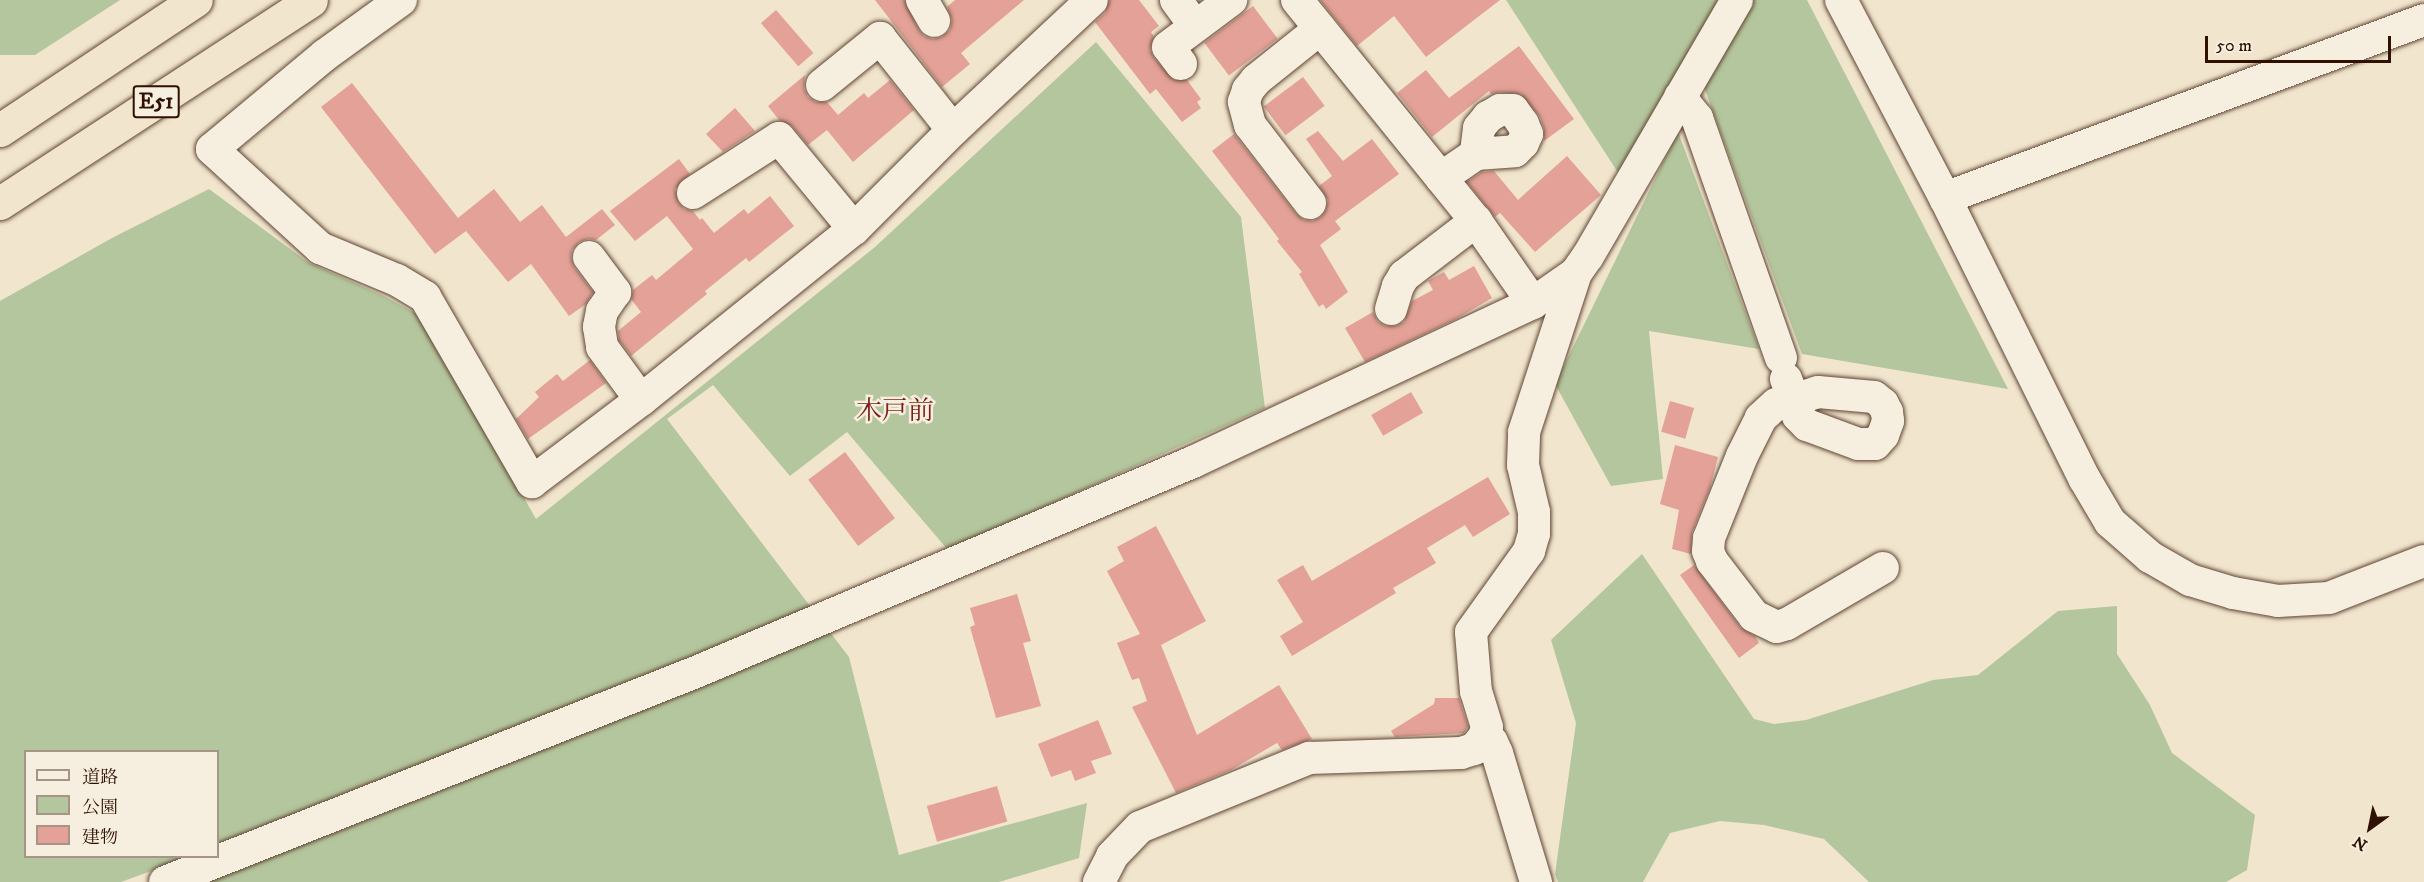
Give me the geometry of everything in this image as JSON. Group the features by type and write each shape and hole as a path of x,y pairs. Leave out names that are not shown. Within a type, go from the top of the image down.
{"highway":[{"name":"E51","path":"0,130 196,0"},
{"name":"E51","path":"0,203 311,0"}],"street":[{"path":"401,0 325,55 212,149 320,248 397,280 425,297 532,482 640,400 854,229 1076,5"},
{"path":"1176,0 1196,26"},
{"path":"1181,64 1168,46 1231,0"},
{"path":"1297,0 1476,221 1533,303"},
{"path":"1099,882 1112,856 1140,827 1309,758 1461,753 1474,749 1484,737 1486,727 1476,692 1471,632 1529,551 1534,534 1534,512 1523,465 1524,432 1575,273 1613,216 1737,0"},
{"path":"2391,12 2422,0"},
{"path":"1853,5 1945,198 2084,478 2110,522 2150,557 2190,580 2233,593 2278,601 2329,598 2424,561"},
{"path":"1945,198 2424,20"},
{"path":"1310,202 1250,125 1244,102 1248,90 1256,80 1320,29"},
{"path":"822,85 880,38 953,130"},
{"path":"2000,156 2307,41"},
{"path":"1680,97 1697,118 1787,379 1776,404 1761,418 1747,446 1709,538 1708,550 1712,561 1754,616 1777,627 1787,624 1883,568"},
{"path":"693,193 779,138 854,229"},
{"path":"1441,178 1476,154"},
{"path":"1391,309 1398,286 1404,276 1476,221"},
{"path":"589,257 615,292 602,311 599,327 602,347 640,400"},
{"path":"165,882 696,672 1182,467 1533,303 1575,273"},
{"path":"1484,737 1492,742 1497,753 1536,882"}],"green space":[{"path":"0,0 120,0 35,55 0,55"},
{"path":"1506,0 1721,0 1619,174"},
{"path":"1754,0 1807,0 2008,389 1802,354 1704,87"},
{"path":"1096,42 1241,217 1265,408 948,550 847,432 790,476 713,385 667,419 849,657 899,855 1087,803 1079,858 999,882 193,882 181,860 121,882 0,882 0,301 112,238 209,189 309,263 384,296 437,325 500,455 536,519 875,247"},
{"path":"1678,132 1759,349 1649,331 1663,479 1611,486 1555,384"},
{"path":"1642,554 1754,719 1774,724 1806,720 1933,680 1978,675 2058,611 2117,606 2117,654 2150,705 2172,753 2255,815 2247,870 2226,882 1869,882 1824,839 1764,825 1720,821 1670,833 1643,882 1558,882 1555,874 1576,723 1551,640"}],"building":[{"path":"875,0 904,0 919,30 924,36 933,39 942,37 950,30 952,20 947,7 955,0 1024,0 961,53 970,64 942,87"},
{"path":"1109,0 1139,0 1159,26 1151,32 1154,37 1150,49 1154,58 1174,80 1187,80 1201,99 1197,102 1201,108 1182,122 1156,89 1150,94 1095,22 1105,13"},
{"path":"1320,0 1500,0 1426,57 1394,16 1357,46"},
{"path":"1253,6 1278,39 1229,75 1204,43"},
{"path":"776,10 813,53 798,66 761,23"},
{"path":"1519,46 1574,119 1544,141 1544,128 1540,117 1521,94 1500,92 1491,94 1489,91 1432,137 1397,93 1426,70 1449,98"},
{"path":"805,75 804,88 808,97 816,102 827,102 838,115 864,93 868,98 890,80 914,110 853,162 827,130 808,145 792,126 779,120 768,106"},
{"path":"1303,77 1325,106 1286,135 1264,106"},
{"path":"352,83 458,218 494,189 520,222 542,205 566,237 602,209 615,225 596,240 588,239 579,242 572,250 571,258 574,267 593,292 586,304 569,316 531,264 508,282 466,231 435,254 321,107"},
{"path":"735,108 755,131 723,152 706,134"},
{"path":"1318,131 1343,161 1372,139 1399,174 1335,221 1341,229 1320,245 1348,292 1326,309 1323,304 1319,307 1299,274 1302,272 1212,151 1234,134 1296,214 1304,220 1313,221 1321,217 1326,210 1328,200 1319,186 1332,176 1306,139"},
{"path":"1567,156 1601,195 1535,252 1500,213 1495,217 1467,182 1482,172 1494,171 1518,200"},
{"path":"679,159 690,174 675,189 678,202 684,209 693,211 700,220 702,218 714,233 744,209 748,214 770,196 794,226 749,262 746,258 705,291 707,294 631,356 619,340 618,331 641,312 631,299 633,290 652,275 656,280 693,249 667,216 635,241 610,211"},
{"path":"1474,266 1492,298 1454,320 1365,362 1345,328 1373,312 1378,322 1386,326 1396,326 1404,322 1412,301 1433,290 1428,281 1444,272 1449,280"},
{"path":"590,360 606,383 528,439 516,419 539,397 535,392 557,374 563,381"},
{"path":"1411,392 1423,413 1383,436 1371,415"},
{"path":"1670,401 1694,408 1685,439 1661,432"},
{"path":"1675,445 1718,457 1710,488 1692,532 1691,554 1672,549 1679,510 1660,504"},
{"path":"845,452 895,518 858,546 808,480"},
{"path":"1488,477 1510,514 1473,537 1465,525 1427,548 1436,563 1393,588 1396,593 1292,656 1280,636 1303,622 1277,580 1303,565 1312,581"},
{"path":"1156,526 1206,621 1161,645 1197,735 1279,685 1312,739 1282,750 1277,743 1231,770 1176,793 1132,707 1147,701 1139,678 1132,680 1117,643 1140,634 1107,571 1124,561 1117,547"},
{"path":"1694,565 1740,627 1755,636 1759,643 1739,658 1680,575"},
{"path":"1017,594 1031,641 1023,643 1041,706 996,718 970,627 975,625 970,608"},
{"path":"1435,698 1459,698 1468,726 1464,733 1395,737 1391,731 1434,704"},
{"path":"1098,720 1112,754 1091,761 1096,773 1075,781 1071,770 1051,777 1038,744"},
{"path":"997,786 1007,822 937,842 927,806"}],"district":[{"name":"木戸前","path":"895,412"}]}
